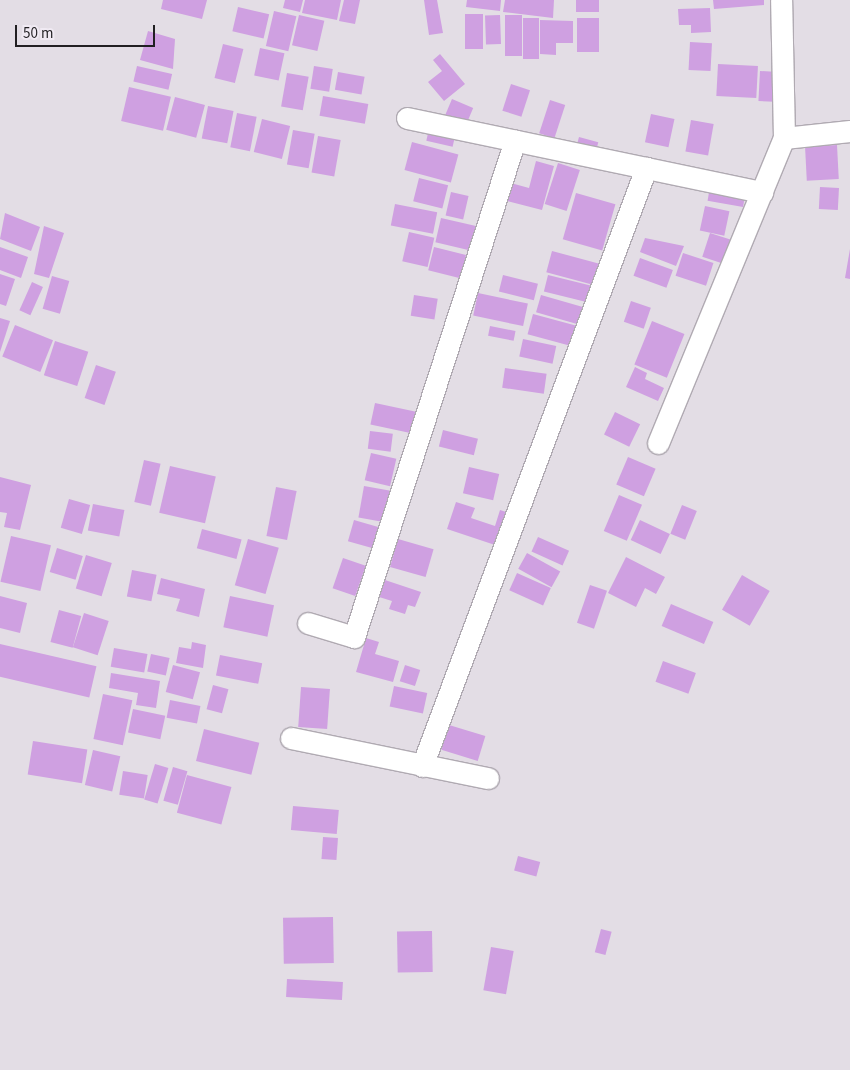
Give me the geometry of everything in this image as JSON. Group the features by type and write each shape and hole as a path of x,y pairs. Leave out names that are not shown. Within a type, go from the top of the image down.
{"street":[{"path":"658,443 784,138 781,0"},
{"path":"407,118 762,192"},
{"path":"784,138 850,131"},
{"path":"308,623 354,636 515,140"},
{"path":"422,766 646,168"},
{"path":"291,738 488,778"}],"building":[{"path":"163,0 207,0 202,19 161,9"},
{"path":"285,0 303,0 300,12 283,8"},
{"path":"305,0 341,0 337,20 302,13"},
{"path":"344,0 360,0 355,24 339,21"},
{"path":"424,0 437,0 443,33 429,35"},
{"path":"467,0 501,0 500,11 466,7"},
{"path":"505,0 554,0 553,18 503,12"},
{"path":"576,0 599,0 599,12 576,12"},
{"path":"713,0 764,0 764,5 714,9"},
{"path":"238,7 269,14 264,39 232,31"},
{"path":"710,8 711,32 691,33 691,25 679,25 678,9"},
{"path":"274,11 296,16 288,51 266,46"},
{"path":"465,14 483,14 483,49 465,49"},
{"path":"299,15 324,21 317,51 292,45"},
{"path":"500,15 501,44 486,45 485,16"},
{"path":"505,15 522,15 522,56 505,56"},
{"path":"523,18 539,18 539,59 523,59"},
{"path":"577,18 599,18 599,52 577,52"},
{"path":"540,20 573,21 573,43 556,43 556,55 540,54"},
{"path":"148,31 175,39 173,69 140,60"},
{"path":"690,42 712,43 711,71 689,70"},
{"path":"223,44 243,49 235,83 215,78"},
{"path":"260,48 284,53 279,81 254,75"},
{"path":"440,54 465,84 444,101 428,82 442,71 433,60"},
{"path":"718,64 758,66 756,98 716,96"},
{"path":"137,66 172,74 168,90 133,82"},
{"path":"314,66 333,69 329,92 310,89"},
{"path":"760,71 782,72 780,102 758,101"},
{"path":"338,72 365,77 361,94 335,90"},
{"path":"287,73 309,77 303,110 281,106"},
{"path":"511,84 530,90 521,117 502,111"},
{"path":"129,87 171,97 163,131 121,121"},
{"path":"323,96 368,104 365,124 320,116"},
{"path":"175,97 205,105 196,138 166,130"},
{"path":"452,99 473,108 467,124 445,115"},
{"path":"550,100 565,105 554,138 539,133"},
{"path":"208,106 234,111 227,143 202,138"},
{"path":"237,113 257,117 250,151 230,147"},
{"path":"651,114 674,119 668,147 645,142"},
{"path":"262,119 290,126 282,159 254,152"},
{"path":"691,120 714,124 708,156 685,152"},
{"path":"429,129 455,135 453,147 426,141"},
{"path":"293,130 315,134 309,168 287,164"},
{"path":"318,136 341,140 334,176 312,172"},
{"path":"579,137 598,142 595,154 576,149"},
{"path":"412,142 458,154 451,182 404,170"},
{"path":"837,145 839,179 807,181 805,147"},
{"path":"536,161 554,166 542,210 503,200 507,182 529,188"},
{"path":"558,163 580,170 567,211 545,204"},
{"path":"419,178 448,185 442,209 413,201"},
{"path":"710,187 745,193 743,207 708,201"},
{"path":"820,187 839,188 838,210 819,209"},
{"path":"451,192 469,196 463,219 446,215"},
{"path":"576,193 615,204 602,250 563,239"},
{"path":"395,204 437,212 433,234 391,226"},
{"path":"705,206 729,211 724,236 700,230"},
{"path":"5,213 40,227 31,251 0,239"},
{"path":"441,218 477,226 471,251 435,242"},
{"path":"44,226 64,233 49,278 34,274"},
{"path":"409,232 434,238 428,267 402,261"},
{"path":"710,233 732,240 724,264 702,257"},
{"path":"645,238 684,246 676,266 640,252"},
{"path":"0,247 28,257 21,278 0,270"},
{"path":"434,247 466,255 460,278 428,270"},
{"path":"850,249 850,279 845,278"},
{"path":"552,251 601,264 596,285 546,272"},
{"path":"683,253 713,263 706,286 676,276"},
{"path":"640,258 673,270 666,288 634,276"},
{"path":"0,274 15,279 6,306 0,304"},
{"path":"503,275 538,284 534,300 499,291"},
{"path":"548,275 596,287 591,303 544,291"},
{"path":"52,276 69,281 60,314 43,309"},
{"path":"32,282 43,287 30,315 19,310"},
{"path":"478,293 528,304 523,326 473,315"},
{"path":"414,295 438,299 434,319 411,316"},
{"path":"541,295 587,308 582,326 536,312"},
{"path":"631,301 651,308 644,329 624,322"},
{"path":"533,314 577,326 572,346 528,334"},
{"path":"0,318 10,321 0,352"},
{"path":"652,321 684,334 667,378 634,365"},
{"path":"15,325 53,340 40,372 2,357"},
{"path":"490,326 516,331 514,341 488,336"},
{"path":"523,339 556,346 553,364 519,357"},
{"path":"55,341 88,352 77,386 44,375"},
{"path":"96,365 116,372 104,405 85,398"},
{"path":"635,367 647,373 645,379 664,388 658,401 626,387"},
{"path":"505,368 547,374 544,394 502,388"},
{"path":"375,403 416,412 412,433 370,425"},
{"path":"615,412 640,424 629,447 604,434"},
{"path":"443,430 478,439 474,455 439,446"},
{"path":"370,431 393,434 391,452 368,449"},
{"path":"371,453 396,459 390,486 365,480"},
{"path":"628,457 656,469 644,496 616,485"},
{"path":"144,460 161,464 151,506 134,502"},
{"path":"170,466 216,477 205,523 159,513"},
{"path":"469,467 499,474 493,500 463,493"},
{"path":"0,477 31,485 20,530 4,527 7,513 0,512"},
{"path":"364,486 391,491 385,522 358,518"},
{"path":"276,487 297,491 287,540 266,536"},
{"path":"619,495 642,505 627,541 604,531"},
{"path":"69,499 90,505 82,534 61,528"},
{"path":"456,502 475,508 471,518 495,526 500,510 512,514 501,547 447,529"},
{"path":"93,504 124,510 119,537 88,531"},
{"path":"682,505 697,511 685,540 670,534"},
{"path":"354,520 379,527 373,548 348,541"},
{"path":"640,520 670,534 661,554 631,540"},
{"path":"202,529 242,540 236,559 197,548"},
{"path":"11,536 51,545 40,591 0,582"},
{"path":"538,537 569,551 563,565 531,552"},
{"path":"248,539 279,548 266,594 235,585"},
{"path":"398,539 434,549 426,577 390,567"},
{"path":"57,548 83,556 76,580 50,572"},
{"path":"527,553 560,571 552,587 518,569"},
{"path":"86,555 112,563 102,596 76,588"},
{"path":"626,557 665,577 656,594 645,588 636,607 608,593"},
{"path":"343,558 366,566 355,596 333,588"},
{"path":"132,570 157,575 151,601 127,597"},
{"path":"517,573 551,588 543,605 509,590"},
{"path":"742,575 770,591 750,626 722,610"},
{"path":"161,578 205,589 199,617 176,611 180,599 157,594"},
{"path":"385,580 421,592 415,607 408,605 405,614 389,609 392,601 379,597"},
{"path":"590,585 607,591 594,629 577,623"},
{"path":"0,596 27,603 20,633 0,628"},
{"path":"230,596 274,605 267,637 223,627"},
{"path":"671,604 713,622 704,644 662,626"},
{"path":"59,610 81,616 73,648 50,642"},
{"path":"84,613 109,621 98,655 73,647"},
{"path":"366,638 379,642 375,654 399,661 393,682 356,672"},
{"path":"192,642 206,645 203,668 176,663 179,647 191,649"},
{"path":"0,644 96,666 89,697 0,677"},
{"path":"114,648 147,654 144,673 111,667"},
{"path":"151,654 170,658 166,676 147,672"},
{"path":"220,655 262,663 258,684 216,676"},
{"path":"663,661 696,673 688,694 655,682"},
{"path":"173,665 200,672 193,699 166,692"},
{"path":"405,665 420,670 415,686 400,681"},
{"path":"111,673 160,681 156,708 136,705 138,693 109,688"},
{"path":"213,685 228,689 222,713 207,709"},
{"path":"394,686 427,693 423,714 390,707"},
{"path":"301,687 330,689 327,729 298,727"},
{"path":"103,694 132,700 123,745 93,739"},
{"path":"170,700 200,706 197,724 167,718"},
{"path":"133,709 165,716 160,739 128,732"},
{"path":"449,725 485,736 478,761 441,750"},
{"path":"204,729 259,743 251,775 196,761"},
{"path":"33,741 87,750 82,783 28,775"},
{"path":"93,750 120,756 112,791 85,785"},
{"path":"155,764 168,768 158,803 144,799"},
{"path":"173,767 187,771 178,805 163,801"},
{"path":"123,771 148,775 144,799 119,795"},
{"path":"187,775 231,787 221,825 177,813"},
{"path":"293,806 339,810 337,834 291,830"},
{"path":"323,837 338,838 336,860 321,859"},
{"path":"518,856 540,862 536,876 514,870"},
{"path":"333,917 334,963 284,964 283,918"},
{"path":"601,929 612,932 605,955 595,952"},
{"path":"432,931 433,972 398,973 397,932"},
{"path":"491,947 514,951 506,994 483,990"},
{"path":"287,979 343,982 342,1000 286,997"}]}
